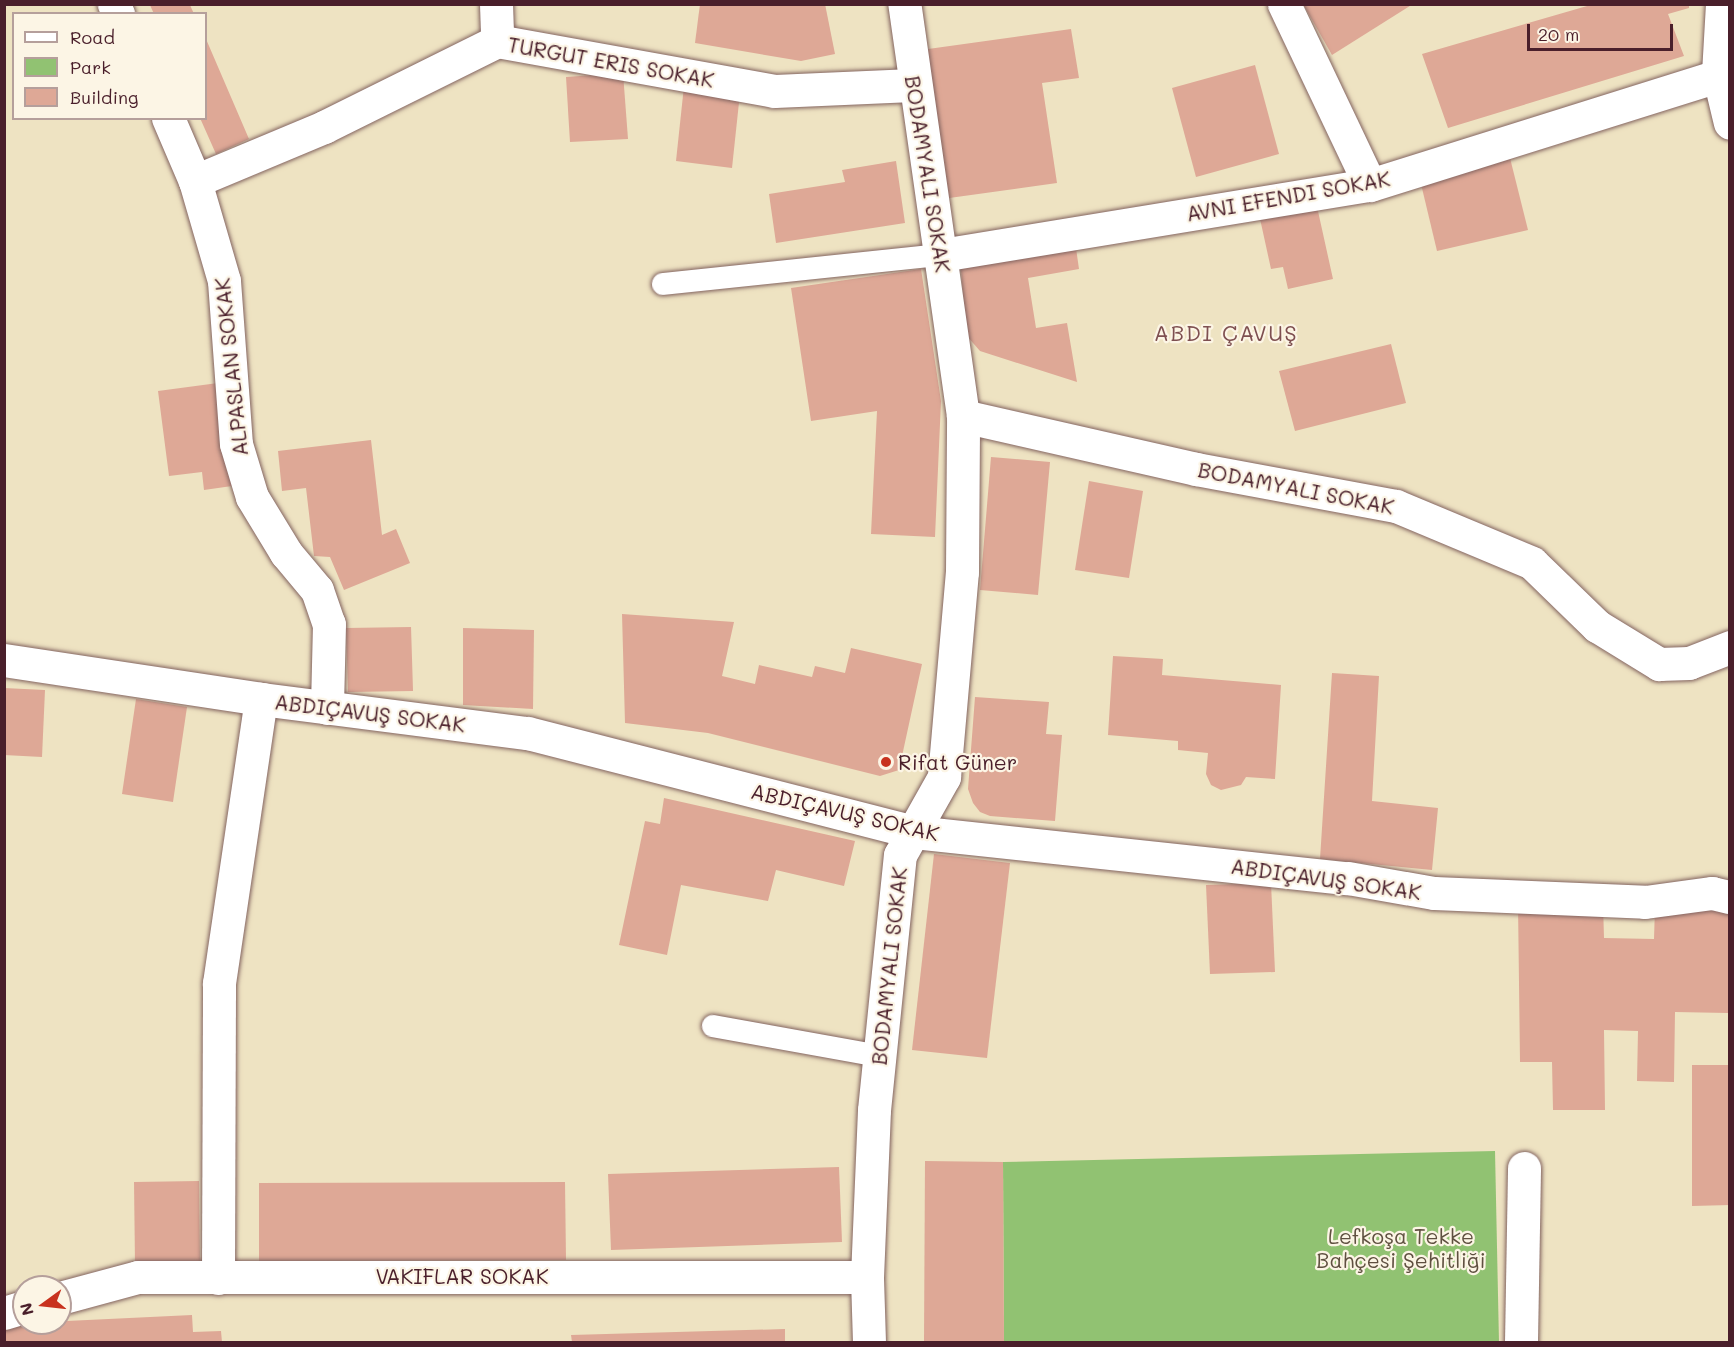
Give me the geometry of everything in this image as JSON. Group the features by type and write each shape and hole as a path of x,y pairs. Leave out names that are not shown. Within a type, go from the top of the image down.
{"street":[{"path":"496,4 497,41"},
{"path":"869,1342 867,1277 880,1056 900,855 944,777 962,572 963,416 941,255 913,86 904,4"},
{"path":"1284,4 1370,185"},
{"path":"1722,4 1724,72 1730,123"},
{"name":"TURGUT ERIS SOKAK","path":"195,181 324,127 497,41 774,91 913,86"},
{"name":"AVNI EFENDI SOKAK","path":"941,255 1370,185 1724,72"},
{"name":"ALPASLAN SOKAK","path":"169,120 195,181 224,280 236,444 252,497 286,553 317,590 329,624 327,708"},
{"path":"963,416 1196,469 1396,506 1532,563 1597,626 1659,664 1689,663 1730,647"},
{"name":"ABDIÇAVUŞ SOKAK","path":"4,660 261,699 528,733 914,832 1348,878 1434,893 1645,902 1712,893 1730,897"},
{"path":"218,1278 219,983 261,699"},
{"path":"1521,1342 1524,1168"},
{"path":"72,1295 138,1277 867,1277"}],"lane":[{"path":"663,284 941,255"},
{"path":"713,1026 880,1056"}],"green space":[{"name":"Lefkoşa Tekke Bahçesi Şehitliği","path":"1495,1151 1499,1342 1004,1342 1003,1162"}],"building":[{"path":"700,4 825,4 835,54 801,61 695,43"},
{"path":"1303,4 1413,4 1332,55"},
{"path":"1594,4 1689,4 1689,8 1668,14 1684,56 1448,128 1422,54"},
{"path":"150,5 190,5 193,12 153,12"},
{"path":"1071,29 1079,78 1042,83 1057,183 942,199 921,50"},
{"path":"207,41 249,139 216,154 201,120 207,120"},
{"path":"1255,65 1279,154 1196,177 1172,88"},
{"path":"623,73 628,139 570,142 566,77"},
{"path":"684,86 740,93 732,168 676,161"},
{"path":"1506,142 1528,230 1437,251 1416,163"},
{"path":"896,161 905,223 776,243 769,194 845,182 842,170"},
{"path":"1314,193 1333,279 1288,289 1283,267 1271,269 1257,205"},
{"path":"1075,241 1079,269 1028,278 1036,328 1067,323 1077,382 980,351 966,335 961,270 970,257"},
{"path":"921,269 941,401 935,537 871,534 877,411 811,421 791,288"},
{"path":"1391,344 1406,403 1295,431 1279,371"},
{"path":"218,383 232,486 204,490 202,472 169,476 158,391"},
{"path":"371,440 382,535 396,529 410,563 344,590 330,557 314,556 306,488 282,491 278,451"},
{"path":"991,457 1050,462 1038,595 980,590"},
{"path":"1089,481 1143,491 1129,578 1075,570"},
{"path":"622,614 734,622 722,676 755,684 759,665 812,677 815,666 845,673 851,648 922,664 899,770 880,776 708,733 625,723"},
{"path":"411,627 413,691 348,692 346,628"},
{"path":"463,628 534,630 533,709 463,705"},
{"path":"1113,656 1163,659 1162,675 1281,685 1275,779 1246,777 1241,785 1221,790 1211,785 1206,774 1208,753 1178,750 1178,741 1108,735"},
{"path":"1332,673 1379,676 1372,801 1438,808 1432,870 1320,859"},
{"path":"4,688 45,690 42,757 4,755"},
{"path":"975,697 1049,702 1046,734 1062,735 1055,821 990,816 980,812 973,803 968,789"},
{"path":"136,699 187,707 173,802 122,794"},
{"path":"664,798 855,841 844,886 776,870 768,901 681,885 667,955 619,945 645,821 660,824"},
{"path":"934,854 1010,863 987,1058 912,1050"},
{"path":"1271,883 1275,972 1210,974 1206,885"},
{"path":"1603,903 1604,938 1654,939 1655,907 1730,909 1728,1013 1675,1012 1674,1082 1637,1081 1638,1031 1604,1030 1605,1110 1553,1110 1552,1062 1520,1062 1518,904"},
{"path":"1692,1065 1730,1065 1730,1205 1692,1206"},
{"path":"925,1161 1003,1162 1004,1342 924,1342"},
{"path":"839,1167 842,1242 611,1250 608,1174"},
{"path":"199,1181 200,1263 135,1264 134,1182"},
{"path":"565,1182 566,1260 259,1261 259,1183"},
{"path":"192,1315 193,1332 221,1331 222,1342 4,1342 4,1324 12,1324 12,1335 72,1335 72,1321"},
{"path":"785,1329 785,1342 572,1342 571,1335"}],"place":[{"name":"Rifat Güner","path":"886,762"}],"district":[{"name":"ABDI ÇAVUŞ","path":"1226,333"}]}
